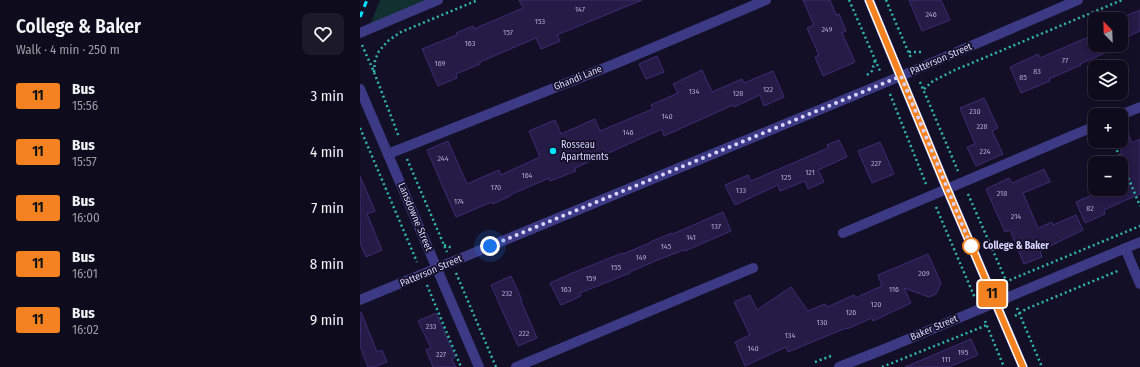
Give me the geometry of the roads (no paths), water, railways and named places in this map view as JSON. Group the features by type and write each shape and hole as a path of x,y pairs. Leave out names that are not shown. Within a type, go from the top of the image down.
{"street":[{"path":"360,33 438,0"},
{"name":"Ghandi Lane","path":"388,154 617,63 766,0"},
{"path":"868,0 1023,367"},
{"name":"Patterson Street","path":"360,300 901,76 1078,0"},
{"name":"Lansdowne Street","path":"360,89 479,367"},
{"path":"1128,112 1140,107"},
{"path":"843,233 1088,129"},
{"name":"Baker Street","path":"839,367 1140,242"},
{"path":"1125,248 1140,284"},
{"path":"516,367 753,268"}],"railway":[{"path":"360,17 367,0"}],"place":[{"name":"Rosseau Apartments","path":"553,151"},
{"name":"College & Baker","path":"971,246"}]}
